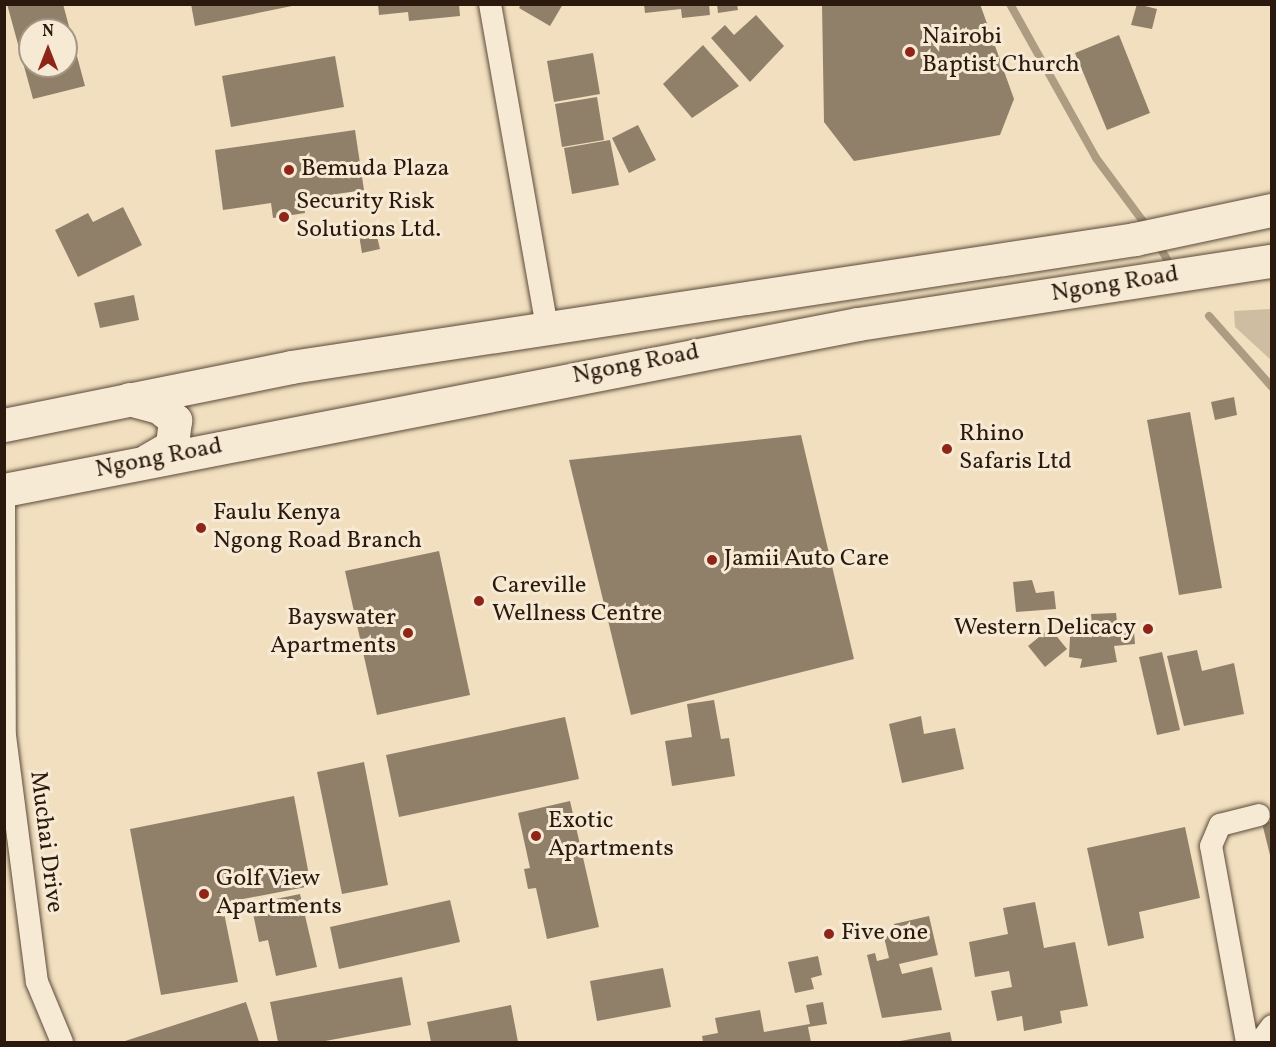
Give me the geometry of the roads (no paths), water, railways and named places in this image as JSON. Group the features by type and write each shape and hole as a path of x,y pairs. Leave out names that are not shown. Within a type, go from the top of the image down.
{"main road":[{"name":"Ngong Road","path":"4,424 127,398 547,327 1135,239 1272,210"},
{"name":"Ngong Road","path":"4,490 147,460 858,324 1272,261"},
{"path":"127,398 159,406 175,420 172,446 147,460"}],"street":[{"path":"490,4 547,327"},
{"name":"Muchai Drive","path":"4,498 5,736 37,982 62,1042"},
{"path":"1247,1042 1211,846 1220,825 1258,815"},
{"path":"1260,1042 1272,1026"}],"waterway":[{"path":"1010,4 1096,158 1148,228"},
{"path":"1156,241 1173,269"},
{"path":"1209,316 1272,387"}],"place":[{"name":"Nairobi Baptist Church","path":"910,52"},
{"name":"Bemuda Plaza","path":"289,170"},
{"name":"Security Risk Solutions Ltd.","path":"284,217"},
{"name":"Rhino Safaris Ltd","path":"947,449"},
{"name":"Faulu Kenya Ngong Road Branch","path":"201,528"},
{"name":"Jamii Auto Care","path":"712,560"},
{"name":"Careville Wellness Centre","path":"479,601"},
{"name":"Western Delicacy","path":"1148,629"},
{"name":"Bayswater Apartments","path":"408,633"},
{"name":"Exotic Apartments","path":"536,836"},
{"name":"Golf View Apartments","path":"204,894"},
{"name":"Five one","path":"829,934"}]}
